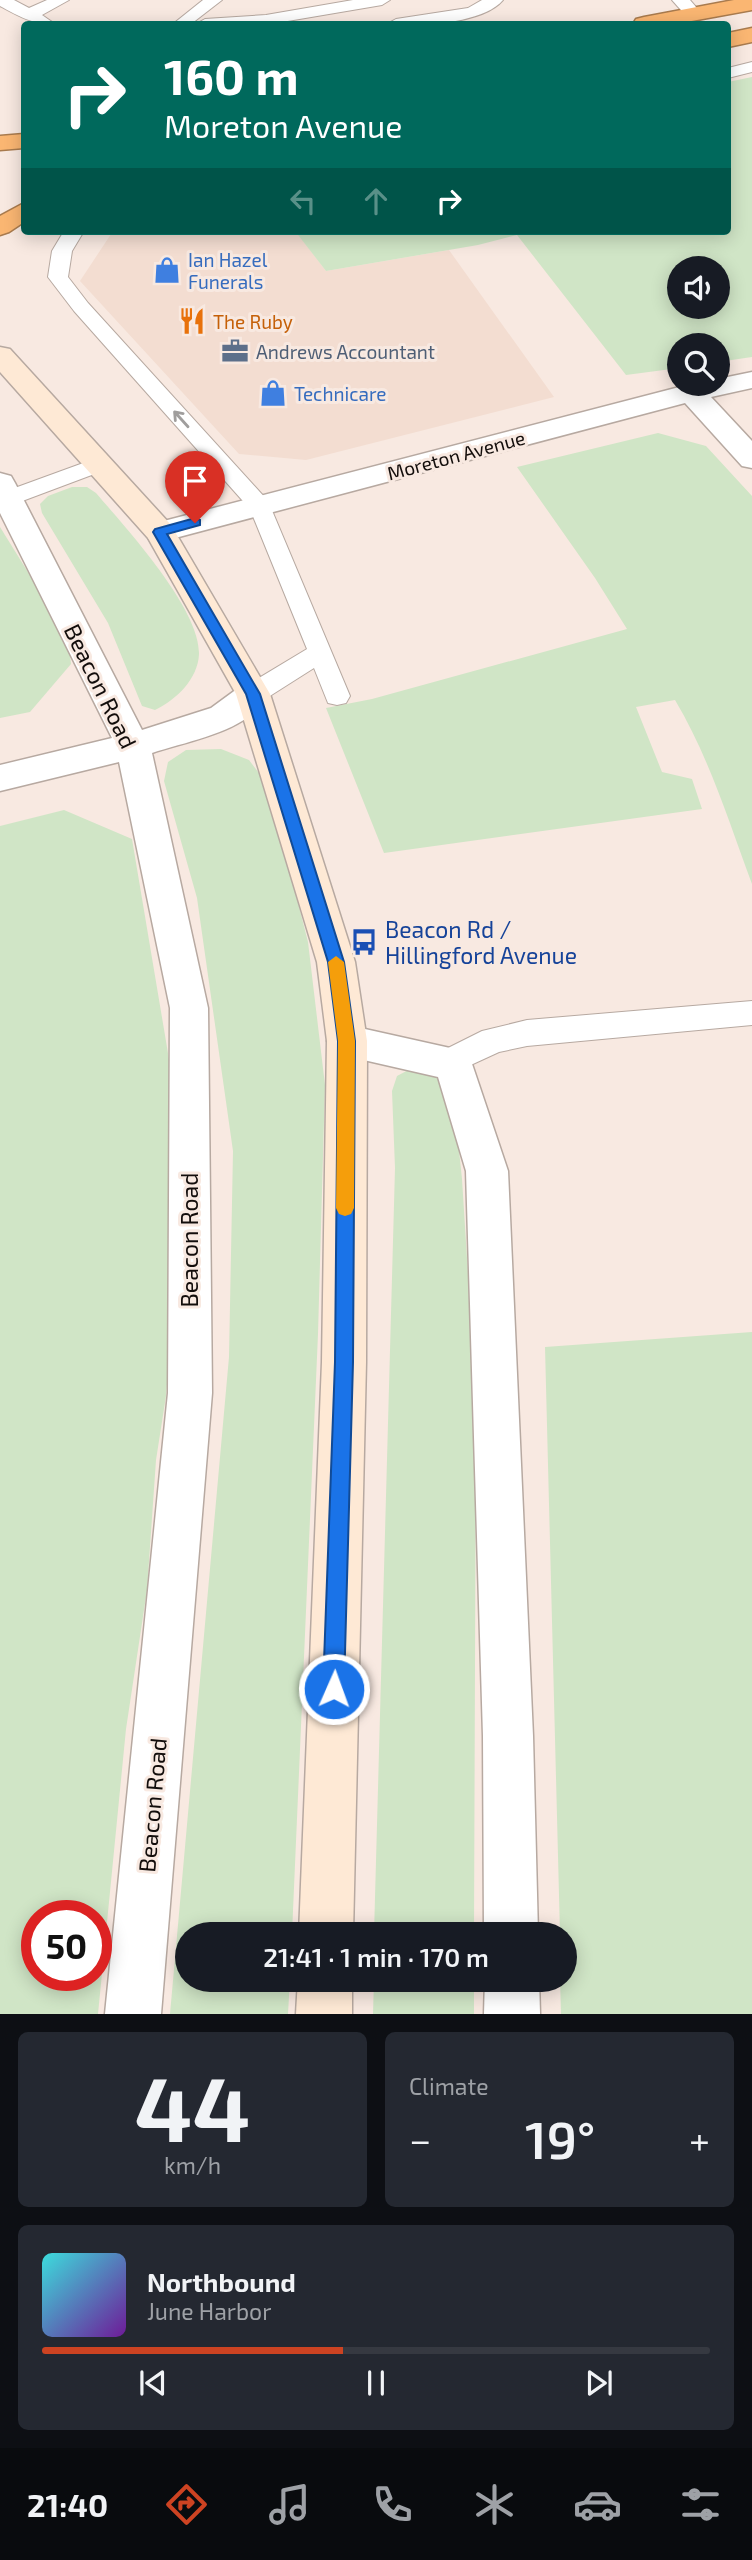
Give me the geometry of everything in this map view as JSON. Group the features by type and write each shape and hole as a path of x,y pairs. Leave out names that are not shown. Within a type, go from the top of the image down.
{"highway":[{"path":"652,21 687,7 736,3 737,35"},
{"path":"687,7 711,21"},
{"path":"0,143 21,141"},
{"path":"0,228 21,213"}],"main road":[{"path":"0,355 160,532 253,694 336,962 346,1041 344,1362 326,1922"},
{"path":"324,2014 325,1992"}],"street":[{"name":"Moreton Avenue","path":"730,385 752,380"},
{"name":"Moreton Avenue","path":"160,532 680,396"},
{"path":"694,396 752,459"},
{"name":"Beacon Road","path":"4,491 133,746 189,1008 190,1393 133,2014"},
{"path":"0,778 133,746 223,717 253,694"},
{"path":"346,1041 454,1064 487,1171 508,1735 511,1922"},
{"path":"512,1992 512,2014"}],"lane":[{"path":"1,0 40,21"},
{"path":"27,15 61,0"},
{"path":"201,18 214,0"},
{"path":"201,18 266,20 382,0"},
{"path":"415,21 472,12 495,0"},
{"path":"201,18 246,4"},
{"path":"731,72 752,67"},
{"path":"72,235 62,251 58,277 81,307 260,506 337,696"},
{"path":"4,491 97,465"},
{"path":"253,694 321,652"},
{"path":"449,1062 493,1040 527,1033 752,1013"}],"shaded area":[{"path":"110,235 299,235 326,271 449,250 554,397 306,460 239,454 80,281"}],"green space":[{"path":"752,77 752,357 730,360 730,333 667,333 667,370 626,375 517,235 731,235 731,81"},
{"path":"298,235 517,235 478,245 326,271"},
{"path":"658,433 706,446 752,496 752,884 708,767 675,700 636,707 662,772 692,779 702,809 384,853 326,708 372,699 627,629 595,578 517,467"},
{"path":"72,487 87,487 96,493 124,526 159,569 187,614 196,635 199,654 195,672 171,701 155,710 142,706 108,623 42,513 40,504 48,496"},
{"path":"0,527 31,577 70,655 71,664 30,712 0,718"},
{"path":"221,749 249,760 268,785 308,942 325,1085 318,1334 293,1922 178,1922 229,1357 233,1151 197,898 164,781 168,762 186,750"},
{"path":"64,810 132,839 171,1071 171,1337 166,1396 156,1460 147,1590 126,1729 109,1900 21,1900 21,1991 100,1991 98,2014 0,2014 0,826"},
{"path":"414,1067 433,1070 448,1086 455,1112 462,1179 476,1400 474,1922 374,1922 395,1168 392,1091 397,1076"},
{"path":"752,1332 752,2014 561,2014 560,1992 577,1992 577,1922 560,1922 545,1347"},
{"path":"175,1958 175,1992 289,1992 288,2014 170,2014"},
{"path":"374,1992 474,1992 474,2014 373,2014"}],"slow traffic":[{"path":"336,962 346,1041 345,1208"}],"place":[{"name":"Ian Hazel Funerals","path":"167,270"},
{"name":"The Ruby","path":"192,321"},
{"name":"Andrews Accountant","path":"235,351"},
{"name":"Technicare","path":"273,393"},
{"name":"Beacon Rd / Hillingford Avenue","path":"364,942"}],"route":[{"path":"195,523 160,532 205,615 253,694 336,962 346,1041 344,1362 334,1689"}]}
